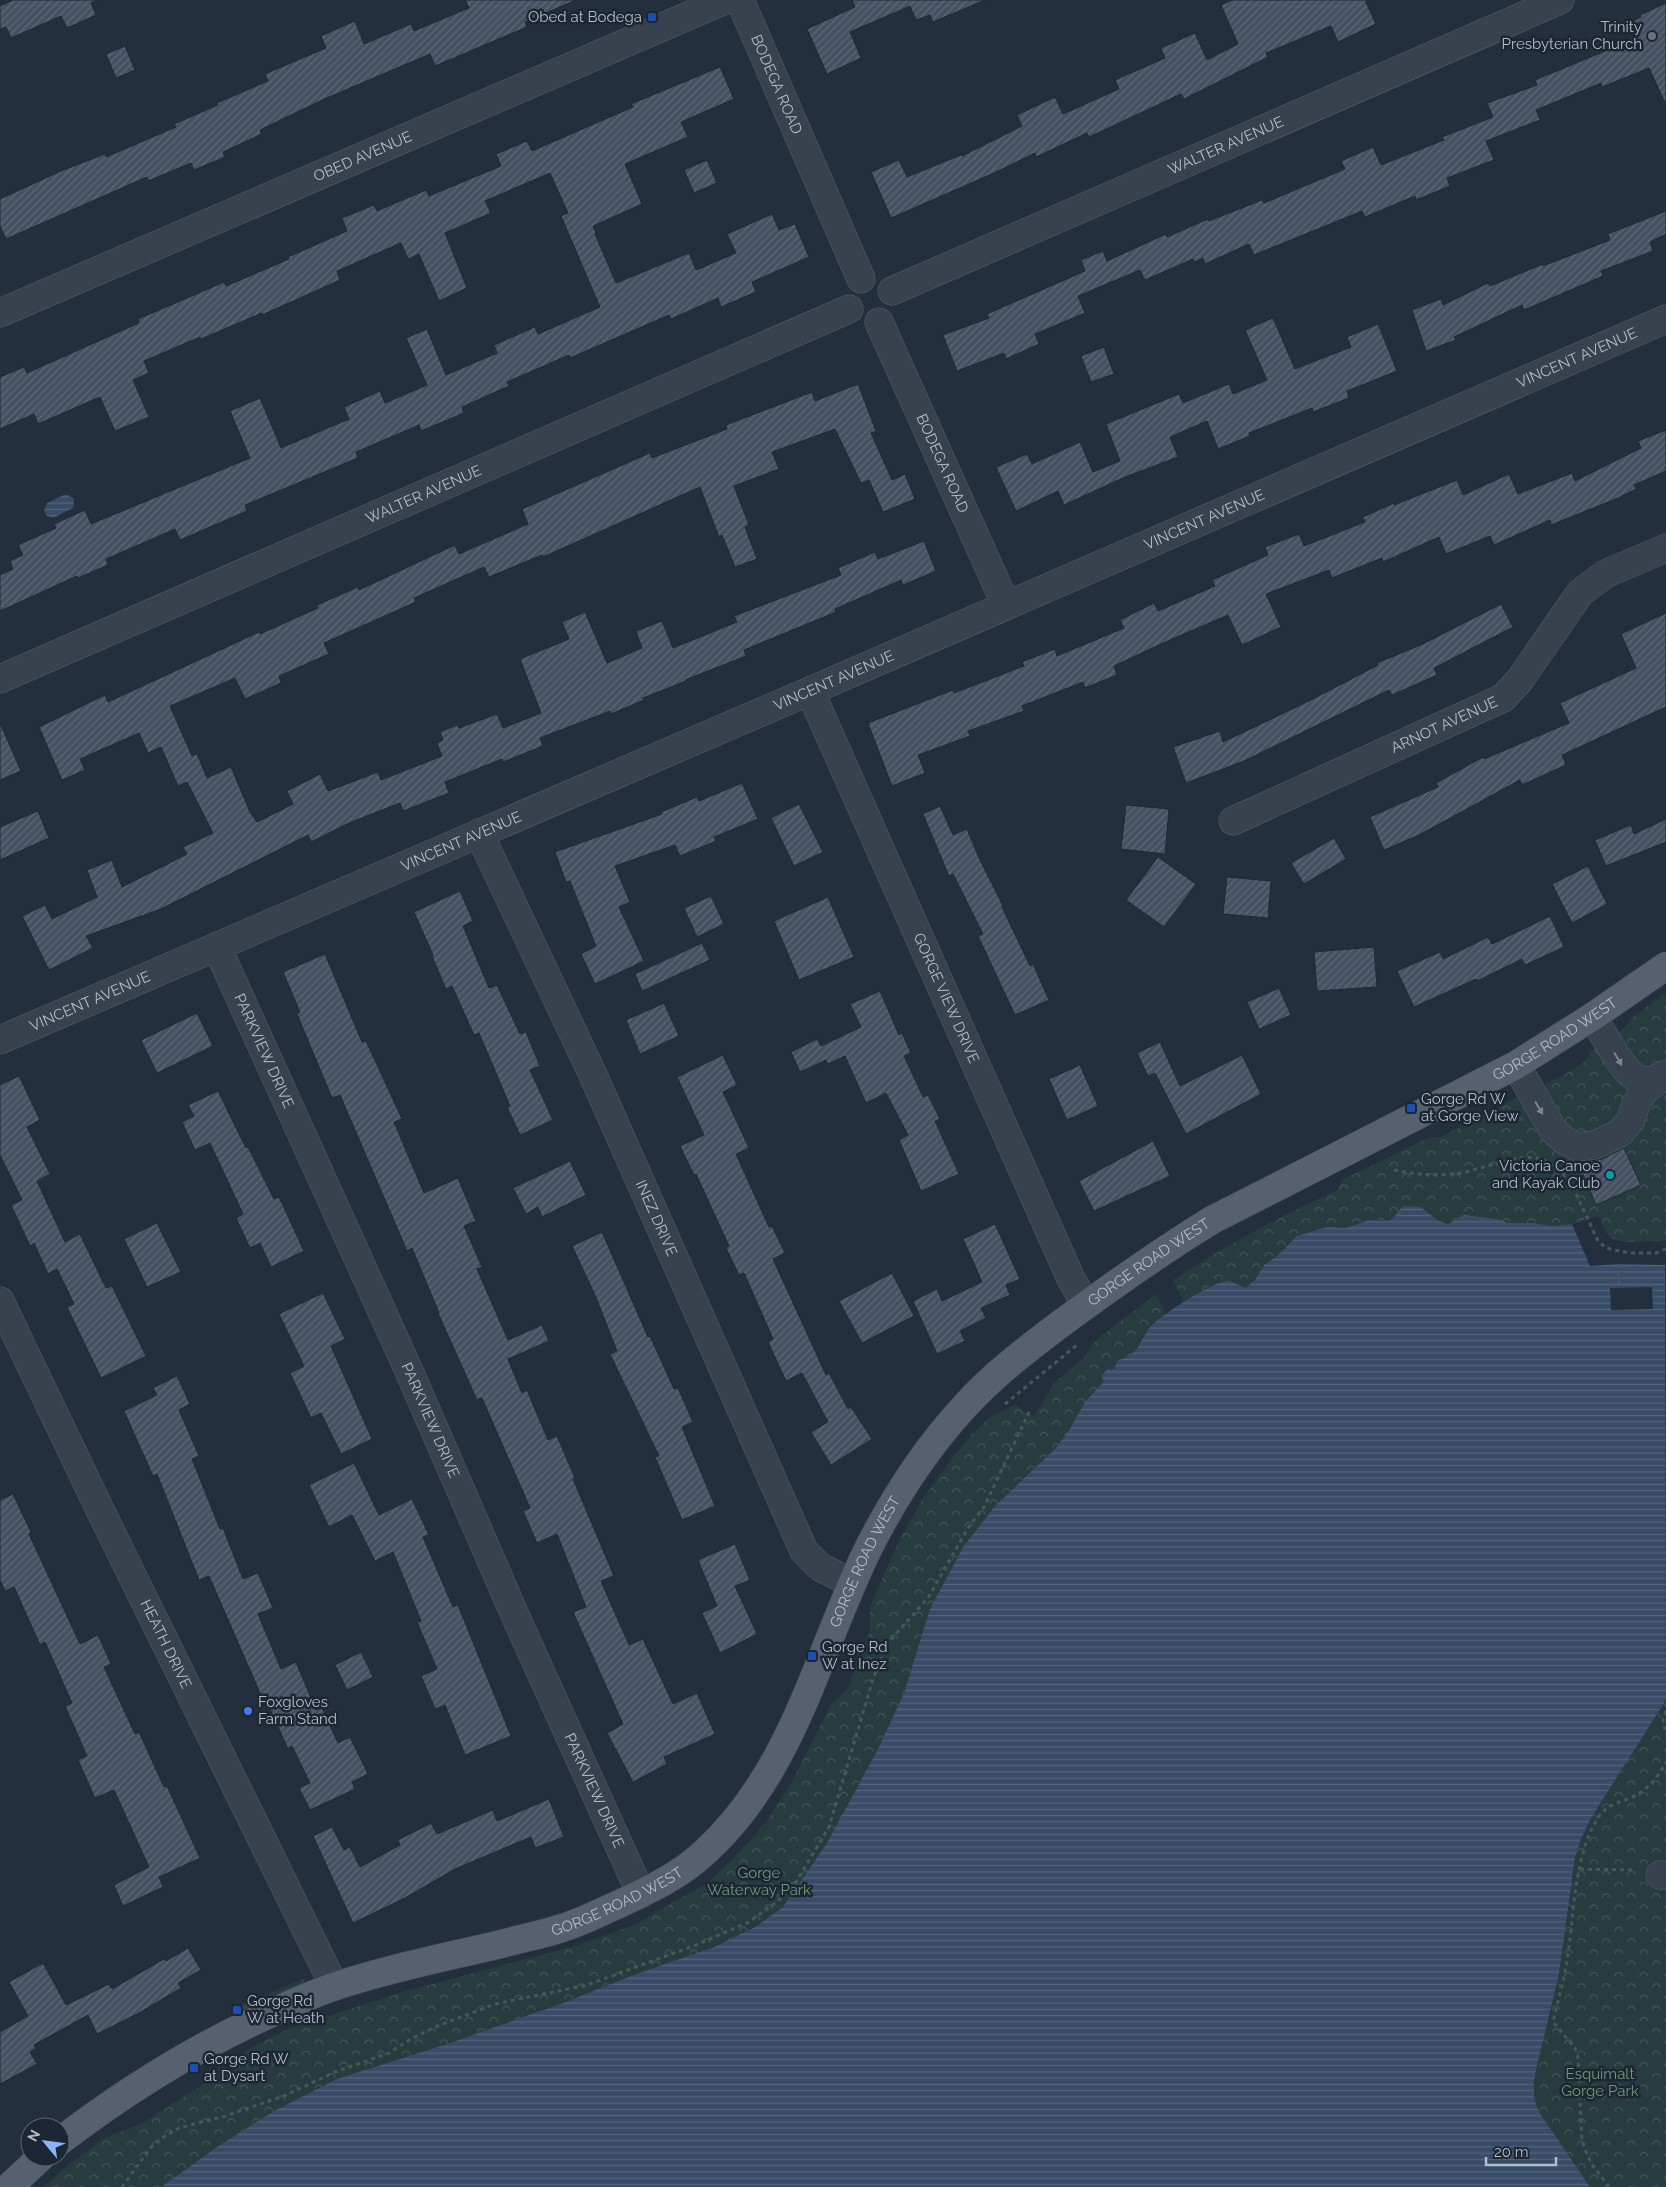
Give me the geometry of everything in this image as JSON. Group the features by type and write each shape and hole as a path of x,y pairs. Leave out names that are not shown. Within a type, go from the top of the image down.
{"main road":[{"name":"GORGE ROAD WEST","path":"70,2134 131,2090 194,2052 244,2025 334,1986 561,1929 641,1894 678,1873 704,1853 728,1829 752,1798 796,1721 852,1584 902,1488 959,1413 1001,1371 1086,1305 1168,1247 1212,1220 1516,1065 1592,1017 1666,966"},
{"path":"9,2187 30,2167"}],"street":[{"name":"OBED AVENUE","path":"0,313 725,0"},
{"name":"BODEGA ROAD","path":"740,0 861,279"},
{"name":"WALTER AVENUE","path":"892,291 1560,0"},
{"path":"879,278 892,291 892,309 879,322 862,322 849,309 849,292 861,279 879,278"},
{"name":"WALTER AVENUE","path":"0,679 849,309"},
{"name":"VINCENT AVENUE","path":"0,1040 1666,319"},
{"name":"BODEGA ROAD","path":"879,322 1006,605"},
{"name":"ARNOT AVENUE","path":"1233,821 1503,698 1519,681 1580,592 1605,574 1666,548"},
{"name":"GORGE VIEW DRIVE","path":"810,691 1071,1279 1086,1305"},
{"name":"INEZ DRIVE","path":"480,833 593,1075 804,1551 820,1567 852,1584"},
{"name":"PARKVIEW DRIVE","path":"217,947 409,1371 514,1613 641,1894"},
{"path":"1592,1017 1623,1067 1634,1078 1646,1082 1662,1077"},
{"path":"1516,1065 1553,1130 1564,1140 1577,1147 1595,1145 1620,1134 1631,1120 1636,1104 1644,1091 1662,1077"},
{"name":"HEATH DRIVE","path":"0,1301 103,1516 334,1986"}],"path":[{"path":"1563,1174 1577,1147"},
{"path":"1394,1170 1440,1175 1479,1170 1511,1159 1544,1160 1563,1174 1572,1185 1598,1241 1606,1248 1629,1253 1656,1253 1666,1249"},
{"path":"1618,1264 1619,1288"},
{"path":"1666,1711 1663,1720 1666,1735"},
{"path":"1609,2187 1591,2163 1582,2142 1578,2058 1574,2048 1554,2022 1566,1968 1580,1869 1589,1835 1599,1816 1608,1807 1636,1796 1651,1785 1666,1762"},
{"path":"1580,1869 1648,1871 1663,1875"}],"green space":[{"path":"1666,993 1666,1254 1665,1241 1626,1242 1612,1237 1597,1216 1572,1224 1551,1226 1534,1223 1508,1223 1498,1219 1464,1215 1448,1224 1437,1220 1421,1207 1399,1210 1394,1218 1386,1221 1369,1220 1346,1228 1327,1227 1297,1236 1277,1256 1264,1265 1255,1280 1246,1288 1211,1286 1184,1303 1173,1280 1193,1267 1254,1232 1338,1190 1342,1180 1430,1137 1441,1137 1564,1075 1583,1063 1591,1052 1618,1035 1634,1016"},
{"name":"Gorge Waterway Park","path":"1156,1294 1166,1314 1147,1330 1136,1350 1130,1356 1118,1360 1114,1369 1107,1369 1101,1376 1104,1381 1085,1402 1068,1432 1056,1448 995,1506 963,1547 930,1609 904,1693 878,1749 827,1843 783,1907 738,1936 690,1956 453,2042 337,2079 274,2111 220,2145 161,2187 44,2187 66,2167 70,2167 70,2164 106,2137 141,2124 207,2082 231,2058 288,2029 403,1992 578,1945 634,1925 707,1883 734,1858 766,1822 793,1780 831,1704 847,1690 870,1631 870,1606 901,1537 924,1497 972,1434 989,1418 1016,1404 1024,1412 1034,1416 1054,1383 1083,1359 1096,1340"},
{"name":"Esquimalt Gorge Park","path":"1666,1700 1666,2187 1590,2187 1539,2112 1534,2098 1533,2078 1559,1974 1575,1857 1581,1839 1591,1818"},
{"path":"306,1978 300,1986 241,2012 239,2006"}],"water":[{"path":"64,495 74,499 73,508 53,518 47,516 44,511 47,503"},
{"path":"1404,1206 1421,1207 1437,1220 1448,1224 1464,1215 1498,1219 1508,1223 1534,1223 1551,1226 1572,1224 1598,1216 1607,1233 1619,1240 1627,1242 1665,1241 1666,1700 1591,1818 1581,1839 1575,1857 1559,1974 1534,2078 1534,2098 1539,2112 1590,2187 161,2187 220,2145 274,2111 337,2079 453,2042 714,1947 755,1927 783,1907 827,1843 878,1749 904,1693 930,1609 963,1547 995,1506 1056,1448 1068,1432 1085,1402 1104,1381 1101,1376 1107,1369 1114,1369 1118,1360 1131,1355 1147,1331 1157,1321 1201,1292 1221,1282 1228,1281 1246,1288 1255,1280 1264,1265 1277,1256 1297,1236 1327,1227 1346,1228 1369,1220 1386,1221 1394,1218"}],"pier":[{"path":"1598,1216 1606,1232 1613,1239 1628,1242 1665,1241 1665,1265 1618,1264 1590,1266 1572,1224"},
{"path":"1652,1287 1653,1309 1611,1310 1610,1288"}],"building":[{"path":"13,0 98,0 91,3 96,15 67,28 61,16 11,38 6,27 0,29 0,6"},
{"path":"465,0 576,0 525,22 527,27 435,66 430,54 322,100 260,130 262,134 223,152 225,157 194,170 191,163 148,181 147,177 6,239 0,226 0,199 61,171 105,154 106,157 176,127 174,124 268,81 265,74 326,48 321,36 355,21 364,44 411,24 414,31 469,8"},
{"path":"852,0 985,0 933,22 930,15 916,20 910,6 850,32 861,58 827,74 807,29 855,7"},
{"path":"1232,0 1365,0 1376,24 1338,42 1331,26 1266,53 1268,57 1184,99 1181,94 1089,137 1087,133 1036,157 1035,153 891,218 871,172 899,160 907,177 962,156 1022,126 1017,115 1055,97 1063,114 1119,89 1115,80 1165,58 1161,48 1195,33 1207,60 1238,44 1221,5"},
{"path":"1666,3 1666,105 1649,68 1602,87 1601,83 1536,110 1540,120 1486,141 1494,160 1447,178 1450,186 1416,200 1415,196 1365,217 1362,211 1254,255 1249,244 1205,264 1203,258 1194,262 1193,259 1145,280 1140,270 1078,296 1085,313 1035,334 1039,344 1006,359 1004,353 957,371 943,335 989,318 987,314 1085,271 1081,260 1103,251 1107,261 1166,234 1167,237 1208,219 1209,221 1262,200 1264,203 1345,169 1341,161 1373,147 1381,165 1444,140 1442,137 1493,117 1487,103 1537,85 1535,80 1610,49 1609,47 1637,35 1631,22 1641,17 1640,15"},
{"path":"125,46 135,70 116,78 106,54"},
{"path":"720,67 734,99 681,122 688,137 625,164 642,204 593,226 616,283 689,253 696,270 736,253 727,234 772,214 779,230 795,224 809,257 752,282 756,292 721,307 718,298 671,319 669,315 570,358 569,355 507,382 509,386 462,407 464,413 421,431 419,425 356,452 358,458 245,505 247,511 180,540 175,529 106,559 108,565 78,578 77,576 0,611 0,575 13,569 10,561 23,555 18,545 56,528 54,524 85,510 91,524 250,458 230,411 260,398 281,448 349,419 344,407 380,391 385,403 427,385 406,338 427,329 446,375 497,353 494,345 535,327 538,334 600,307 561,216 568,213 550,173 485,201 491,213 445,233 467,288 439,301 419,254 408,259 401,243 337,271 340,280 262,315 262,313 201,339 200,337 144,361 149,373 133,380 149,417 115,431 100,397 38,424 34,414 0,429 0,377 24,367 27,373 139,323 138,319 224,282 226,286 289,259 288,257 347,231 342,218 374,205 377,211 426,190 429,196 501,166 496,154 527,141 532,151 633,107 631,104"},
{"path":"707,160 717,183 694,193 684,170"},
{"path":"1666,211 1666,234 1650,242 1653,251 1601,271 1603,276 1524,310 1522,305 1454,337 1456,340 1426,351 1412,310 1441,299 1443,305 1488,283 1490,286 1543,264 1543,266 1610,240 1608,234"},
{"path":"1273,318 1295,369 1351,347 1347,337 1378,324 1397,371 1347,391 1349,398 1313,412 1312,408 1249,433 1250,436 1218,449 1207,421 1170,437 1178,457 1125,477 1064,505 1058,491 1016,511 996,467 1027,454 1032,464 1080,442 1093,472 1120,461 1106,424 1179,394 1183,403 1229,384 1233,394 1267,380 1245,330"},
{"path":"1104,347 1114,374 1091,382 1081,356"},
{"path":"858,384 876,431 871,433 892,480 905,474 915,499 883,512 869,480 861,483 835,429 772,452 779,469 734,486 749,525 745,527 757,559 735,567 722,535 719,537 700,487 543,557 542,555 489,577 484,567 414,598 416,602 324,643 329,654 279,676 281,683 245,699 235,678 170,706 192,756 197,754 207,778 231,767 250,812 257,822 293,804 287,791 320,774 328,791 378,772 381,780 442,756 437,743 443,740 440,732 457,725 459,728 497,714 503,728 541,713 520,659 569,639 562,622 585,612 607,663 642,648 636,631 662,621 673,648 737,622 734,616 841,575 838,568 875,552 878,559 924,541 936,571 903,585 901,580 835,609 836,612 744,650 746,656 643,698 644,700 611,714 610,711 540,738 543,746 503,762 502,759 445,782 449,793 403,811 400,803 349,823 311,842 308,835 161,909 86,936 93,948 49,970 22,916 45,905 52,919 97,897 87,870 112,860 122,887 187,854 183,847 213,833 187,782 178,786 161,747 148,753 139,733 80,759 85,770 62,780 39,727 105,695 108,702 259,632 260,634 318,608 317,605 358,587 359,590 455,545 459,554 528,524 522,509 650,453 652,458 727,429 726,425 812,392 815,401"},
{"path":"1666,430 1666,471 1634,485 1636,489 1618,498 1551,525 1550,520 1494,545 1490,536 1446,554 1439,537 1383,562 1382,558 1332,578 1329,570 1266,594 1281,627 1242,645 1228,615 1114,666 1117,675 1085,688 1083,682 1022,706 1024,711 968,731 970,736 918,755 925,773 892,786 868,723 953,690 954,693 1024,666 1022,662 1055,649 1057,656 1124,628 1120,620 1154,603 1158,611 1215,586 1212,580 1268,555 1265,547 1299,534 1304,546 1365,522 1363,517 1394,503 1394,505 1457,480 1463,495 1509,474 1518,494 1572,473 1575,481 1641,448 1638,441"},
{"path":"1501,604 1513,627 1434,668 1437,675 1392,695 1389,690 1244,761 1186,783 1173,747 1220,731 1223,742 1309,701 1378,665 1377,663 1423,644"},
{"path":"1666,613 1666,707 1562,755 1566,765 1522,785 1520,780 1419,835 1384,850 1370,817 1438,787 1436,783 1483,757 1484,759 1569,723 1560,703 1636,668 1621,634"},
{"path":"0,723 21,771 0,780"},
{"path":"742,783 758,819 714,837 716,841 680,856 675,845 615,866 630,902 619,907 644,961 595,984 581,954 596,946 570,881 566,882 555,852 662,814 661,812 697,797 699,801"},
{"path":"799,804 823,852 794,866 771,818"},
{"path":"1126,805 1169,809 1165,854 1121,849"},
{"path":"940,806 953,835 967,829 1030,966 1033,964 1049,1000 1015,1015 978,936 983,934 953,874 949,876 923,814"},
{"path":"38,811 49,838 0,860 0,827"},
{"path":"1666,819 1666,842 1606,866 1595,840 1631,825 1634,834"},
{"path":"1334,838 1346,859 1304,884 1291,863"},
{"path":"1158,857 1196,884 1164,927 1126,900"},
{"path":"1588,866 1607,904 1572,923 1552,884"},
{"path":"1227,877 1271,881 1268,918 1223,914"},
{"path":"460,891 473,921 463,926 489,988 497,985 520,1034 526,1032 540,1066 530,1070 553,1120 520,1135 507,1107 510,1106 479,1033 474,1035 452,986 446,989 414,912"},
{"path":"711,896 724,924 697,937 684,908"},
{"path":"828,897 854,957 799,980 774,921"},
{"path":"1550,916 1564,947 1525,965 1522,959 1477,981 1476,979 1414,1007 1397,971 1440,952 1443,959 1488,937 1492,944"},
{"path":"702,943 710,960 642,991 635,974"},
{"path":"1374,947 1377,987 1317,991 1314,952"},
{"path":"325,954 362,1042 366,1041 402,1119 394,1122 424,1193 458,1178 476,1221 464,1226 482,1267 477,1269 508,1340 542,1325 549,1341 508,1359 522,1393 527,1390 548,1440 557,1436 575,1478 573,1479 614,1576 601,1581 629,1645 643,1639 673,1704 697,1693 715,1734 664,1757 667,1764 633,1782 607,1733 623,1724 573,1612 586,1607 557,1534 537,1543 523,1511 530,1508 482,1398 477,1400 438,1313 412,1248 407,1251 340,1095 332,1098 297,1014 300,1012 283,972"},
{"path":"1279,988 1291,1015 1259,1029 1247,1002"},
{"path":"880,991 899,1035 902,1033 911,1053 904,1056 923,1097 928,1095 940,1119 935,1121 959,1174 921,1191 899,1140 908,1135 886,1093 866,1103 845,1056 828,1064 826,1060 800,1072 791,1052 817,1039 821,1046 861,1027 850,1004"},
{"path":"664,1003 679,1036 640,1054 626,1020"},
{"path":"197,1013 213,1046 157,1073 141,1040"},
{"path":"1160,1042 1180,1086 1242,1055 1261,1094 1186,1134 1155,1073 1148,1076 1137,1053"},
{"path":"723,1055 737,1085 723,1092 749,1148 736,1154 769,1227 772,1226 785,1253 773,1259 826,1375 829,1373 848,1409 851,1407 872,1439 831,1465 811,1432 828,1422 802,1373 786,1381 768,1342 773,1339 744,1273 739,1275 726,1248 729,1246 696,1174 694,1175 680,1146 704,1135 677,1077"},
{"path":"1080,1065 1098,1106 1067,1120 1049,1079"},
{"path":"19,1076 40,1120 27,1127 50,1174 37,1181 65,1242 80,1234 106,1288 112,1286 146,1356 101,1378 67,1307 74,1304 57,1269 48,1274 34,1243 30,1246 11,1205 22,1200 0,1155 0,1085"},
{"path":"218,1091 274,1199 279,1197 304,1251 271,1267 260,1243 250,1248 236,1218 243,1214 210,1143 195,1150 182,1122 194,1116 188,1105"},
{"path":"1153,1141 1170,1176 1094,1211 1079,1181"},
{"name":"Victoria Canoe and Kayak Club","path":"1624,1148 1641,1185 1596,1205 1579,1165 1602,1159"},
{"path":"570,1161 586,1195 542,1217 538,1207 526,1214 513,1188"},
{"path":"157,1223 181,1272 147,1287 124,1239"},
{"path":"995,1224 1020,1279 1006,1285 1010,1295 981,1308 986,1318 960,1331 965,1341 937,1354 913,1301 937,1289 942,1301 982,1282 963,1239"},
{"path":"602,1232 648,1337 650,1336 674,1389 678,1388 693,1422 682,1427 715,1506 682,1520 655,1457 659,1456 610,1354 617,1351 595,1295 572,1246"},
{"path":"892,1273 914,1316 862,1343 839,1301"},
{"path":"323,1293 345,1339 331,1346 372,1439 341,1454 321,1413 311,1418 290,1373 304,1366 279,1314"},
{"path":"177,1376 190,1404 179,1410 199,1456 192,1459 220,1529 223,1528 243,1579 258,1573 273,1608 258,1614 281,1669 296,1662 316,1710 322,1708 338,1743 350,1737 368,1774 352,1782 355,1789 310,1810 299,1788 310,1783 292,1746 288,1749 265,1698 263,1700 209,1576 199,1580 157,1474 153,1476 124,1411 157,1395 153,1388"},
{"path":"354,1463 379,1515 412,1499 429,1535 423,1537 453,1607 458,1605 511,1736 465,1755 445,1705 435,1709 421,1676 437,1669 417,1622 421,1621 393,1552 375,1561 352,1515 329,1527 309,1485"},
{"path":"13,1494 31,1532 29,1534 80,1644 98,1635 111,1664 104,1667 135,1734 139,1732 164,1787 167,1786 200,1858 159,1877 163,1887 123,1906 114,1885 149,1867 114,1790 95,1798 78,1760 87,1756 65,1706 72,1703 45,1642 40,1645 14,1587 5,1591 0,1580 0,1500"},
{"path":"735,1544 750,1580 735,1586 757,1634 720,1653 702,1613 717,1606 698,1560"},
{"path":"361,1652 373,1677 347,1690 335,1665"},
{"path":"549,1799 564,1837 535,1848 531,1837 455,1869 405,1898 353,1923 313,1836 332,1827 344,1850 350,1847 360,1867 400,1845 398,1840 431,1823 437,1834 493,1810 497,1821"},
{"path":"188,1948 201,1970 178,1983 181,1988 139,2013 97,2034 88,2015 34,2045 36,2048 30,2052 37,2064 0,2084 0,2032 28,2016 9,1982 43,1963 66,2005 109,1984 112,1989 164,1959 166,1961"}],"place":[{"name":"Obed at Bodega","path":"652,17"},
{"name":"Trinity Presbyterian Church","path":"1652,36"},
{"name":"Gorge Rd W at Gorge View","path":"1411,1108"},
{"name":"Victoria Canoe and Kayak Club","path":"1610,1175"},
{"name":"Gorge Rd W at Inez","path":"812,1656"},
{"name":"Foxgloves Farm Stand","path":"248,1711"},
{"name":"Gorge Rd W at Heath","path":"237,2010"},
{"name":"Gorge Rd W at Dysart","path":"194,2068"}]}
